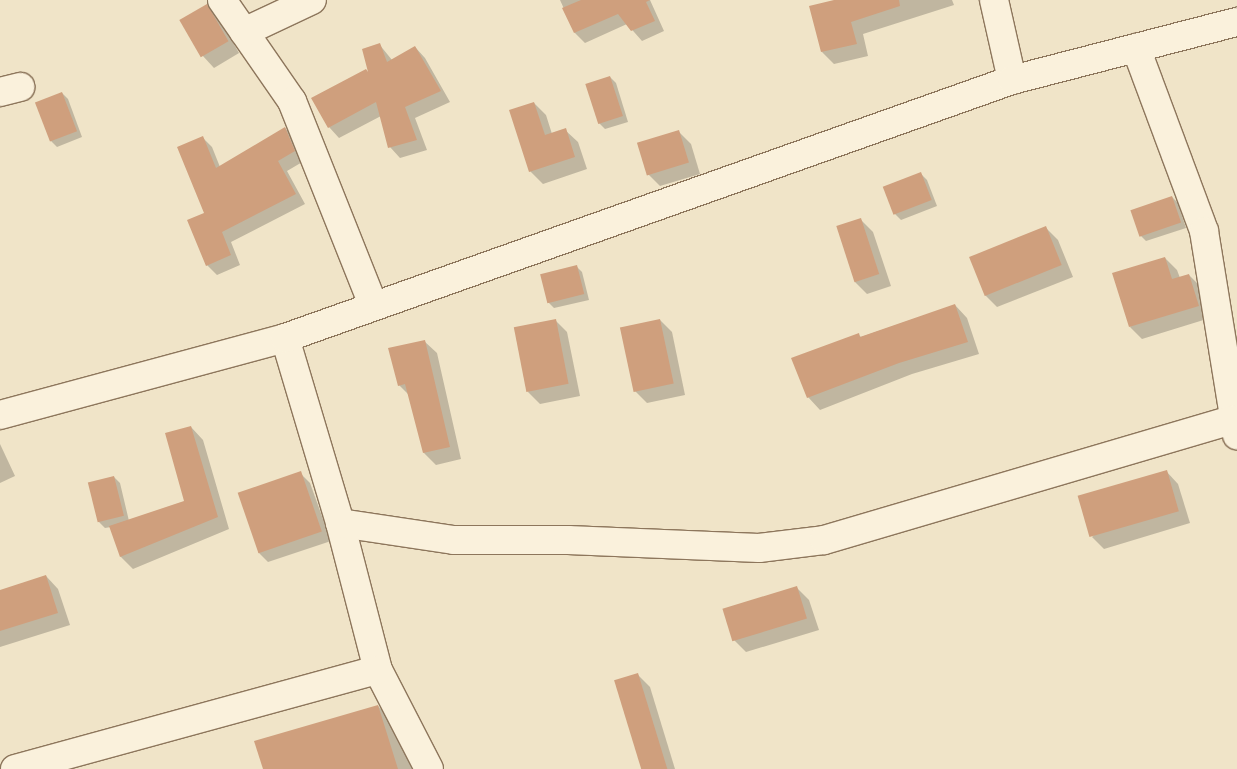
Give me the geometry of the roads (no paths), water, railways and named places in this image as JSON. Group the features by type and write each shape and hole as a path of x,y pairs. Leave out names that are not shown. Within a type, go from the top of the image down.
{"street":[{"path":"222,0 292,101 373,305"},
{"path":"244,32 312,0"},
{"path":"994,0 1012,80"},
{"path":"0,416 284,338 1012,80 1237,22"},
{"path":"340,523 454,540 568,540 758,548 824,540 1235,427 1204,231 1136,48"},
{"path":"284,338 340,523 378,670 430,769"},
{"path":"15,769 378,670"}]}
